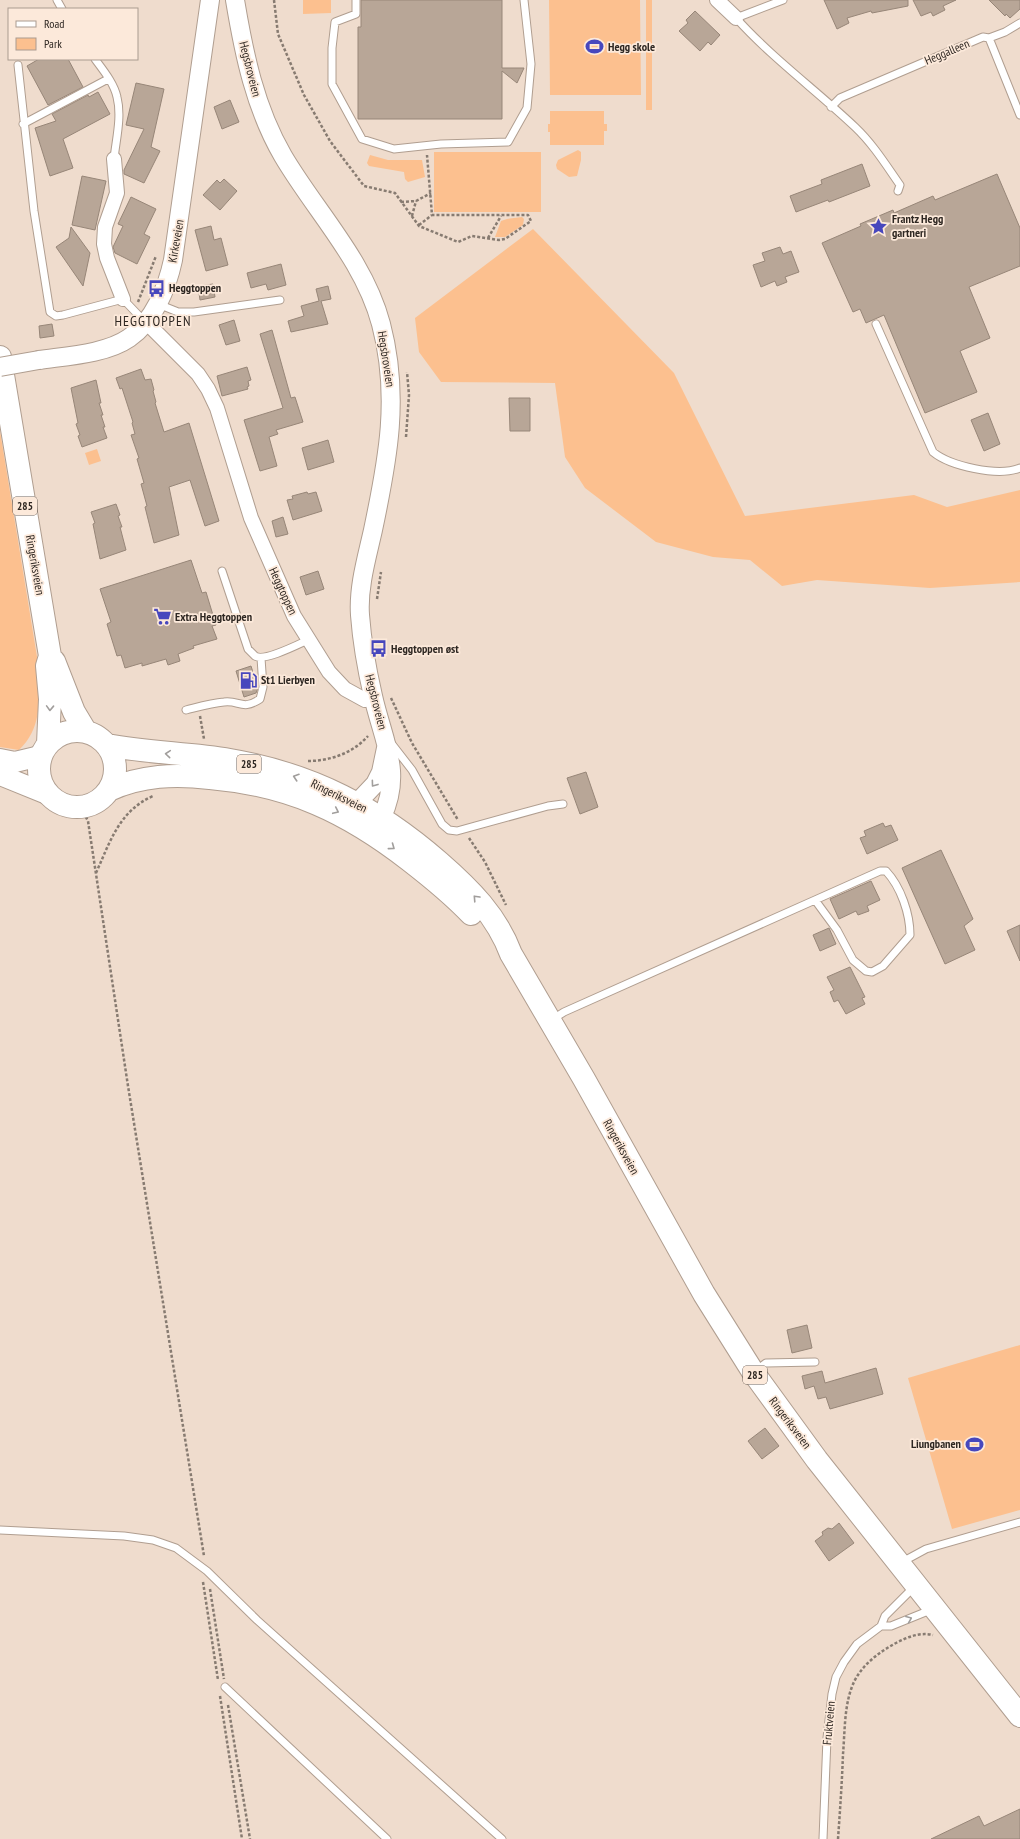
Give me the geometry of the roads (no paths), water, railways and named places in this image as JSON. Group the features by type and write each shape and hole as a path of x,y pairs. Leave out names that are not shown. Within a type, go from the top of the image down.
{"main road":[{"name":"Ringeriksveien","path":"0,357 50,656 55,663 74,712 86,732"},
{"name":"Ringeriksveien","path":"44,750 50,699 47,666 50,656"},
{"path":"0,759 14,762 44,750 64,733 73,731 86,732"},
{"name":"285","path":"86,732 95,736 107,745"},
{"name":"Ringeriksveien","path":"107,745 149,752 208,751 315,783 357,803 382,818 425,850 456,877 494,917 505,938 511,954 551,1021 697,1281 753,1372 817,1460 917,1584 1020,1716"},
{"path":"107,745 114,758 115,767 114,782 109,790"},
{"name":"285","path":"44,750 39,776 41,785 47,794 62,805 81,808 99,801 109,790"},
{"path":"0,775 47,794"},
{"name":"Ringeriksveien","path":"109,790 130,782 150,777 178,775 232,779 261,784 306,798 338,812 392,846 446,889 480,923 497,943 511,954"}],"street":[{"name":"Kirkeveien","path":"0,367 95,351 114,345 129,338 146,322 158,304 170,274 173,260 210,0"},
{"name":"Hegsbroveien","path":"235,0 249,74 259,104 283,156 340,240 364,281 381,324 388,361 391,397 389,449 364,573 359,612 362,642 382,697 380,738 381,772 375,784 357,803"},
{"path":"717,0 736,18"},
{"name":"Heggtoppen","path":"114,159 117,193 105,227 104,244 107,258 123,299"},
{"name":"Heggtoppen","path":"146,322 198,374 208,389 217,408 251,518 282,592 321,661 340,685 365,700 382,697"},
{"name":"Hegsbroveien","path":"380,738 392,768 390,795 382,818"},
{"path":"357,803 360,825 382,818"}],"lane":[{"path":"356,0 356,14 335,22 332,48 332,84 362,139 394,148 426,147 441,144 508,142 527,108 530,64 524,0"},
{"path":"783,0 736,18 794,75 855,127 870,144 900,185 898,191"},
{"name":"Heggalleen","path":"831,107 840,98 983,37 989,38 1005,32 1020,23"},
{"path":"989,38 1020,115"},
{"path":"96,60 117,96 119,116 114,159"},
{"path":"18,65 23,124 43,274 50,312 56,316 64,315 123,299"},
{"path":"23,124 108,79"},
{"name":"Heggtoppen","path":"123,299 146,322"},
{"path":"158,304 178,312 194,312 280,300"},
{"path":"876,324 933,452 949,462 989,471 1004,472 1020,468"},
{"path":"222,571 248,649 255,656 261,658 308,640"},
{"path":"186,710 225,702 244,706 253,704 260,699 263,687 261,658"},
{"path":"380,738 412,770 442,824 449,830 457,831 463,828 563,804"},
{"path":"551,1021 564,1012 873,874 886,871 895,883 910,921 910,935 883,966 872,972 866,971 853,960 837,930 815,900"},
{"path":"753,1372 766,1364 815,1362"},
{"path":"900,1563 914,1554 926,1549 1020,1522"},
{"path":"0,1530 124,1536 153,1540 176,1548 207,1572 257,1620 502,1839"},
{"name":"Fruktveien","path":"823,1839 827,1738 834,1685 840,1669 858,1644 881,1626 885,1616 917,1584"},
{"name":"Fruktveien","path":"881,1626 891,1626 936,1608"},
{"path":"226,1687 387,1839"}],"place":[{"name":"Hegg skole","path":"595,47"},
{"name":"Frantz Hegg gartneri","path":"879,226"},
{"name":"Heggtoppen","path":"156,288"},
{"name":"Extra Heggtoppen","path":"162,617"},
{"name":"Heggtoppen øst","path":"378,649"},
{"name":"St1 Lierbyen","path":"248,680"},
{"name":"Liungbanen","path":"974,1444"}],"district":[{"name":"HEGGTOPPEN","path":"153,321"}]}
